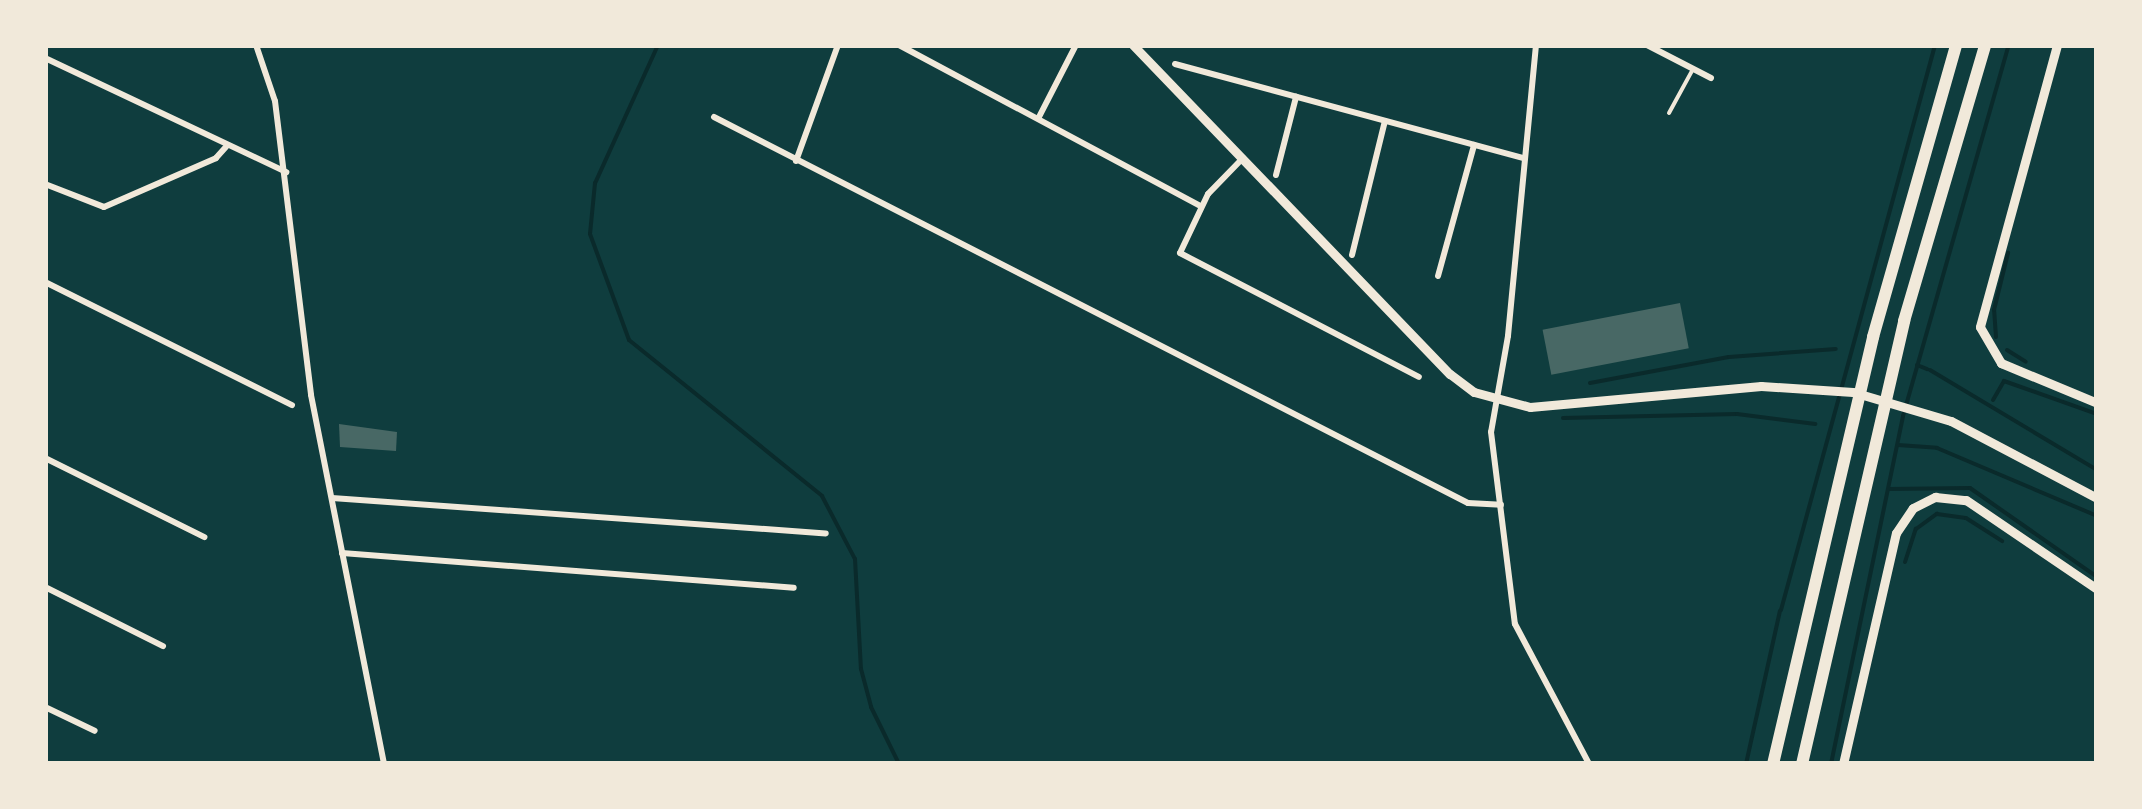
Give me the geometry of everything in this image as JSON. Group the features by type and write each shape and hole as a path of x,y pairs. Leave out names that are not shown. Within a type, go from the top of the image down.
{"highway":[{"path":"1773,764 1868,355 1956,45"},
{"path":"1802,764 1886,390 1985,45"}],"street":[{"path":"256,45 275,101 311,395 384,764"},
{"path":"796,161 838,45"},
{"path":"899,45 1201,206"},
{"path":"1039,117 1076,45"},
{"path":"1133,45 1450,374 1495,401 1538,407 1795,386 1869,396 1931,413 2097,498"},
{"path":"1536,45 1518,230 1491,432 1513,614 1528,660 1589,764"},
{"path":"1647,45 1711,78"},
{"path":"2057,45 1980,327 2001,363 2097,403"},
{"path":"45,58 226,147 286,172"},
{"path":"1175,64 1524,158"},
{"path":"1276,175 1296,97"},
{"path":"714,117 1469,504 1501,504"},
{"path":"1352,255 1384,121"},
{"path":"1438,276 1474,145"},
{"path":"45,184 104,206 216,158 226,147"},
{"path":"1243,158 1201,206 1180,246 1182,256 1419,377"},
{"path":"45,282 292,405"},
{"path":"45,458 204,537"},
{"path":"1843,764 1896,533 1918,504 1942,496 1966,500 2097,589"},
{"path":"332,498 826,533"},
{"path":"342,553 794,588"},
{"path":"45,587 163,646"},
{"path":"45,707 95,731"}],"lane":[{"path":"1669,113 1693,69"}],"building":[{"path":"1680,303 1689,348 1551,375 1543,330"},
{"path":"339,424 397,432 396,451 340,447"}],"waterway":[{"path":"658,45 595,183 590,234 629,340 822,496 855,559 861,669 871,707 899,764"},
{"path":"1781,610 1935,45"},
{"path":"1831,764 1903,416 2009,45"},
{"path":"1996,337 1994,310 2008,253"},
{"path":"1590,383 1729,357 1836,349"},
{"path":"2007,350 2026,362"},
{"path":"1917,365 1927,369"},
{"path":"1930,370 2097,470"},
{"path":"1993,400 2004,381 2097,414"},
{"path":"1563,418 1737,414 1815,424"},
{"path":"1898,445 1937,448 2097,516"},
{"path":"1889,489 1970,488 2097,577"},
{"path":"1905,562 1916,529 1937,514 1966,518 2002,541"},
{"path":"1746,764 1780,611"}]}
